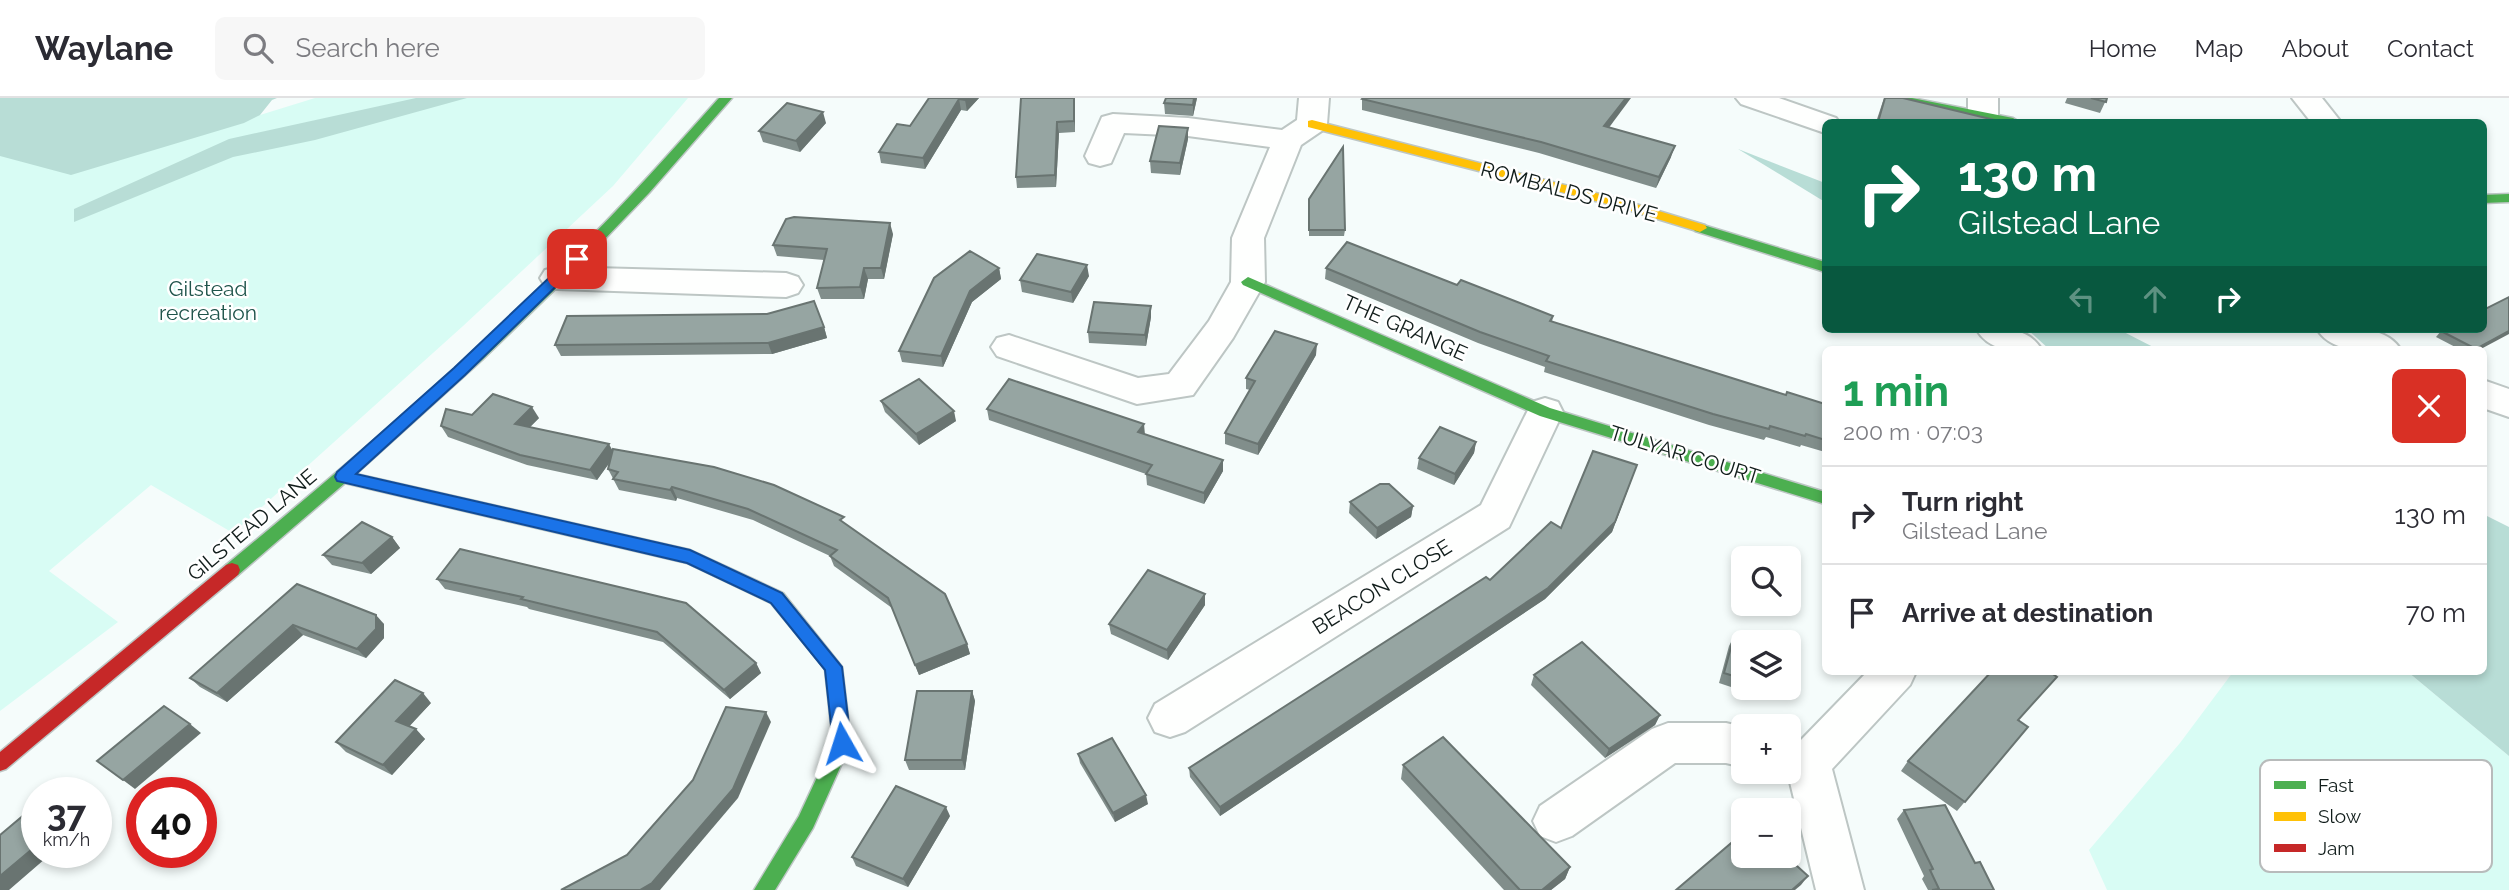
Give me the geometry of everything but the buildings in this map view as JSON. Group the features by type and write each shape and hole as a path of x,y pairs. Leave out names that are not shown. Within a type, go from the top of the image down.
{"street":[{"name":"GILSTEAD LANE","path":"0,763 343,477 459,372 616,220 726,98"},
{"path":"1751,98 1822,123"},
{"path":"1894,98 1983,107 2007,119"},
{"path":"2307,98 2324,119"},
{"path":"1009,347 1137,391 1180,386 1221,329 1248,282 1248,238 1304,121 1188,127 1113,123 1100,156"},
{"name":"ROMBALDS DRIVE","path":"1304,121 1619,203 1822,266"},
{"path":"2487,200 2509,198"},
{"path":"557,278 786,285"},
{"name":"THE GRANGE","path":"1248,282 1545,412"},
{"path":"1999,333 2019,346"},
{"path":"2343,333 2374,346"},
{"path":"2487,395 2509,404"},
{"name":"TULYAR COURT","path":"1545,412 1822,497"},
{"name":"BEACON CLOSE","path":"1170,718 1494,516 1545,412"},
{"path":"343,477 690,557 776,598 833,667 842,743 806,822 764,890"},
{"path":"1801,758 1892,675"},
{"path":"1556,821 1668,743 1731,744"},
{"path":"1801,770 1840,890"}],"green space":[{"path":"0,98 277,98 272,100 260,115 244,123 71,175 0,156"},
{"name":"Gilstead recreation","path":"315,98 688,98 613,186 463,326 233,533 151,485 49,571 118,622 0,711 0,102 260,115"},
{"path":"416,98 467,98 315,140 233,157 74,222 74,209 229,139"},
{"path":"1738,149 1822,182 1822,200"},
{"path":"2031,333 2126,333 2151,346 2046,346"},
{"path":"2487,516 2509,527 2509,756 2412,675 2487,675"},
{"path":"2231,675 2412,675 2509,756 2509,890 2107,890 2089,850 2180,743"}],"traffic: fast":[{"path":"232,570 380,443 524,312 630,205 726,98"},
{"path":"1894,98 1998,119"},
{"path":"2487,199 2509,198"},
{"path":"1700,228 1822,266"},
{"path":"1248,282 1545,412 1822,497"},
{"path":"343,477 690,557 777,598 833,667 842,743 806,822 764,890"}],"traffic: slow":[{"path":"1312,124 1619,203 1700,228"}],"traffic: jam":[{"path":"0,763 232,570"}],"route":[{"path":"577,259 459,372 343,477 690,557 776,598 833,667 842,743"}]}
